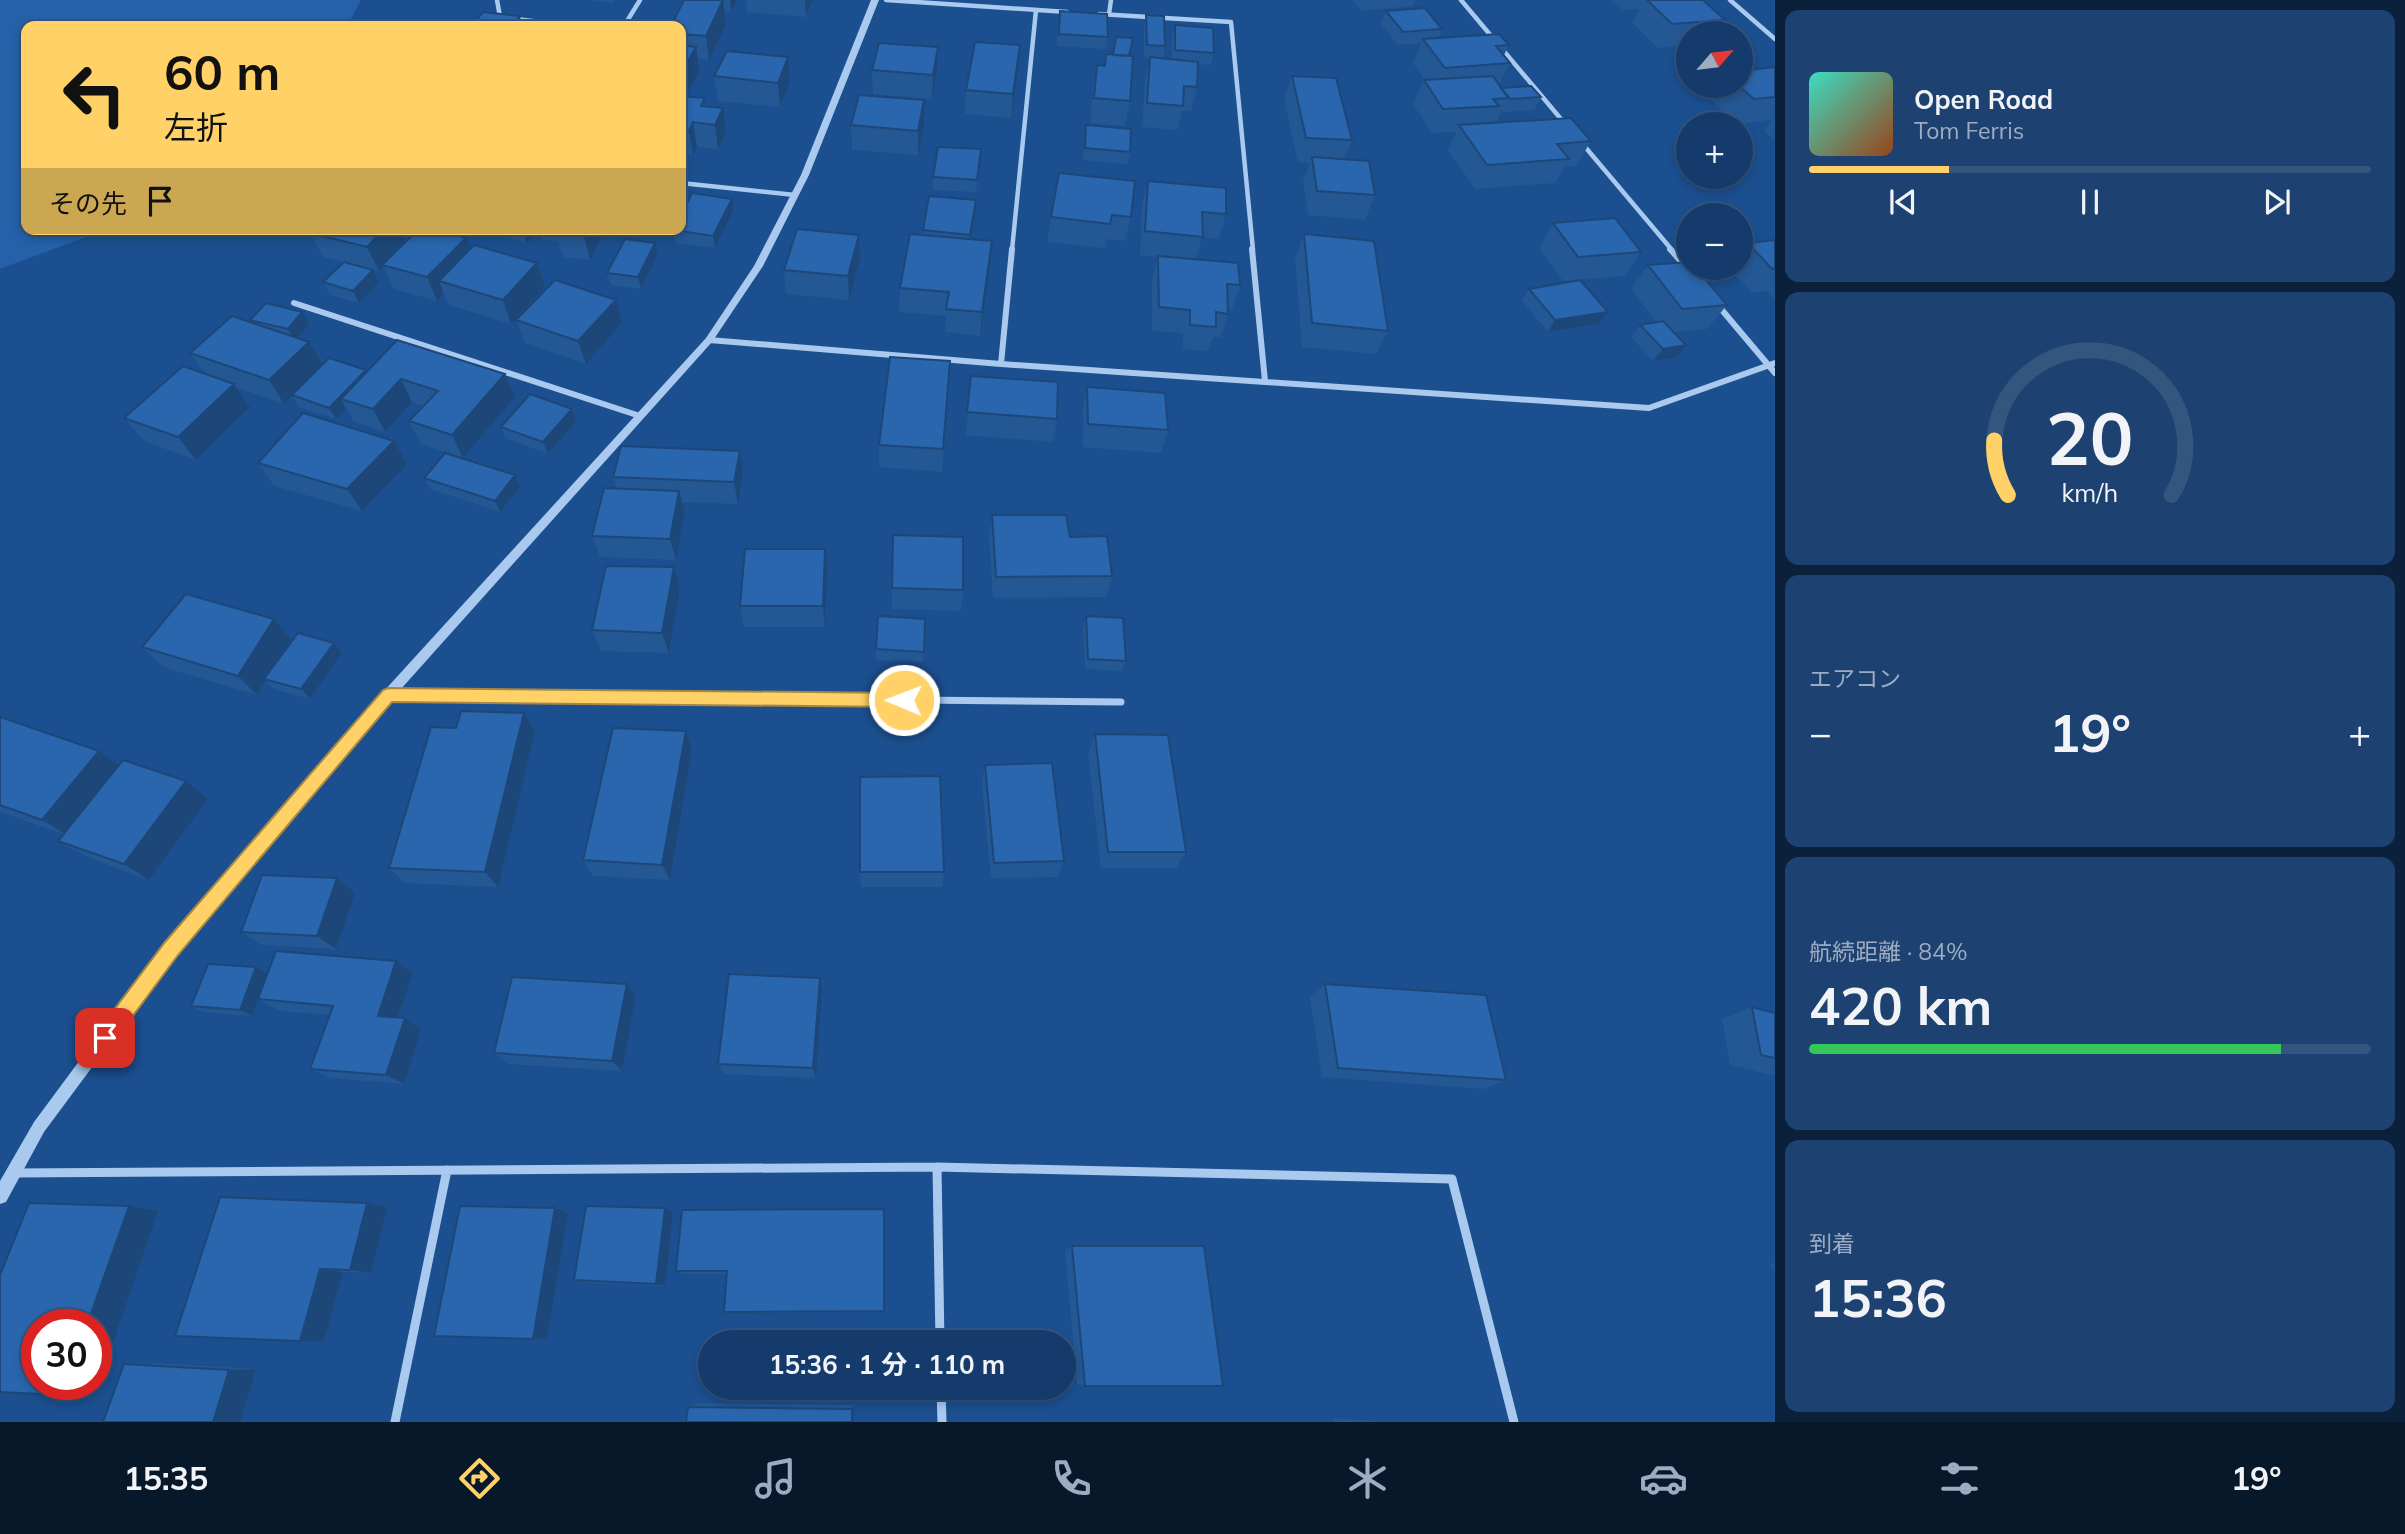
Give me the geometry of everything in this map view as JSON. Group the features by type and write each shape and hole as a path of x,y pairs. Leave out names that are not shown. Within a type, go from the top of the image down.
{"street":[{"path":"497,0 500,17 532,21"},
{"path":"627,21 640,0"},
{"path":"0,1196 39,1127 171,948 388,695 709,341 758,266 795,195 875,0"},
{"path":"886,0 1073,12"},
{"path":"1109,14 1111,0"},
{"path":"1461,0 1676,256"},
{"path":"1730,0 1775,39"},
{"path":"1001,364 1036,10"},
{"path":"1097,14 1231,22 1265,382"},
{"path":"686,184 795,195"},
{"path":"1715,302 1772,364 1775,373"},
{"path":"294,303 640,416"},
{"path":"709,341 1001,364 1649,408 1772,364"},
{"path":"388,695 1121,702"},
{"path":"13,1172 937,1167 1452,1179 1514,1422"},
{"path":"937,1167 940,1330"},
{"path":"395,1422 447,1170"},
{"path":"941,1400 942,1422"}],"shaded area":[{"path":"0,0 361,0 350,21 21,21 21,235 91,235 0,269"}],"building":[{"path":"684,0 723,0 706,36 686,34 686,21 674,21"},
{"path":"1647,0 1703,0 1725,20 1676,21 1676,24 1672,24"},
{"path":"1425,8 1442,29 1403,32 1386,11"},
{"path":"1060,11 1107,14 1108,37 1059,34"},
{"path":"483,12 520,16 516,21 475,21"},
{"path":"1146,15 1164,16 1165,46 1147,45"},
{"path":"1175,25 1213,28 1214,53 1175,50"},
{"path":"1499,34 1509,45 1496,46 1510,63 1445,68 1423,39"},
{"path":"1116,37 1133,38 1129,56 1113,55"},
{"path":"975,42 1020,45 1013,94 966,90"},
{"path":"879,43 938,47 933,75 872,70"},
{"path":"686,46 696,47 686,65"},
{"path":"727,51 788,57 778,83 714,76"},
{"path":"1106,54 1133,56 1130,101 1094,98 1097,65 1105,66"},
{"path":"1150,57 1198,62 1197,87 1184,86 1183,106 1147,103"},
{"path":"1775,67 1775,97 1753,98 1754,69"},
{"path":"1292,76 1336,78 1352,140 1306,138"},
{"path":"1493,76 1508,98 1493,99 1499,106 1443,109 1424,80"},
{"path":"1531,86 1541,97 1510,99 1501,88"},
{"path":"859,95 924,100 918,131 851,125"},
{"path":"686,96 705,98 701,106 723,108 715,125 693,122 689,131 686,131"},
{"path":"1571,118 1591,141 1557,144 1569,159 1487,165 1459,125"},
{"path":"1086,125 1131,129 1130,152 1085,148"},
{"path":"938,147 981,149 977,180 933,177"},
{"path":"1312,157 1369,161 1375,195 1317,191"},
{"path":"1059,173 1135,181 1131,217 1112,215 1110,224 1051,217"},
{"path":"1148,181 1226,188 1226,214 1202,212 1203,237 1145,231"},
{"path":"692,193 732,199 713,236 686,232 686,205"},
{"path":"929,196 976,200 970,235 923,230"},
{"path":"1615,218 1641,252 1578,257 1553,223"},
{"path":"797,229 859,235 848,276 784,270"},
{"path":"910,234 992,241 982,312 946,309 949,292 900,288"},
{"path":"1304,234 1374,241 1388,331 1312,323"},
{"path":"318,235 378,235 367,247"},
{"path":"413,235 456,235 466,238 427,277 382,265"},
{"path":"625,239 655,243 638,277 607,273"},
{"path":"1775,240 1775,268 1772,269 1753,248 1753,242"},
{"path":"474,245 537,263 503,300 439,281"},
{"path":"1158,256 1238,263 1240,285 1227,284 1228,314 1216,312 1216,327 1190,325 1190,310 1159,307"},
{"path":"344,262 373,270 353,291 323,282"},
{"path":"1676,263 1676,280 1706,280 1727,305 1682,309 1648,265"},
{"path":"555,280 616,300 578,341 516,320"},
{"path":"1580,280 1608,312 1555,320 1529,289"},
{"path":"266,303 302,312 288,329 250,320"},
{"path":"232,316 309,342 269,380 190,353"},
{"path":"1663,321 1686,345 1663,349 1640,325"},
{"path":"397,340 505,374 452,435 409,421 438,391 401,379 373,409 341,399"},
{"path":"890,357 950,361 943,449 879,445"},
{"path":"329,358 366,370 329,408 292,395"},
{"path":"183,366 234,384 178,437 124,418"},
{"path":"971,376 1058,382 1057,419 967,412"},
{"path":"1087,387 1165,393 1168,430 1088,424"},
{"path":"530,394 572,409 543,442 501,427"},
{"path":"303,413 394,441 347,489 258,463"},
{"path":"621,446 740,451 734,482 613,477"},
{"path":"445,453 515,475 495,501 424,478"},
{"path":"604,488 679,491 670,539 592,536"},
{"path":"992,515 1066,515 1070,537 1107,536 1112,576 996,577"},
{"path":"893,535 963,537 963,590 892,588"},
{"path":"745,549 825,549 823,606 740,606"},
{"path":"606,566 674,567 662,633 592,630"},
{"path":"186,594 274,619 238,676 142,647"},
{"path":"878,616 925,619 924,652 876,649"},
{"path":"1086,616 1123,618 1126,661 1088,659"},
{"path":"298,633 334,643 301,689 264,679"},
{"path":"461,711 524,713 485,872 389,868 431,727 456,728"},
{"path":"0,717 99,751 42,820 0,805"},
{"path":"613,728 686,731 662,865 583,860"},
{"path":"1095,734 1168,735 1186,852 1108,852"},
{"path":"123,760 186,781 124,864 58,841"},
{"path":"1052,763 1064,861 994,863 985,765"},
{"path":"940,776 944,872 860,872 860,777"},
{"path":"262,875 337,878 317,936 241,932"},
{"path":"276,951 396,961 378,1016 405,1018 386,1075 310,1069 333,1006 258,999"},
{"path":"208,964 256,967 240,1010 191,1006"},
{"path":"729,974 820,978 813,1068 718,1064"},
{"path":"512,977 627,984 612,1061 494,1053"},
{"path":"1325,984 1486,995 1506,1080 1338,1068"},
{"path":"1752,1007 1775,1013 1775,1058 1761,1055"},
{"path":"220,1197 367,1203 350,1270 320,1269 300,1341 175,1336"},
{"path":"29,1203 129,1206 93,1309 21,1309 21,1393 0,1392 0,1275"},
{"path":"460,1206 555,1208 533,1339 434,1336"},
{"path":"586,1206 665,1208 656,1284 574,1280"},
{"path":"884,1209 884,1311 724,1312 727,1271 676,1271 682,1210"},
{"path":"1072,1246 1204,1246 1223,1386 1085,1386"},
{"path":"124,1364 229,1370 213,1422 103,1422"},
{"path":"688,1407 852,1409 852,1422 686,1422"}],"route":[{"path":"105,1038 171,948 388,695 904,700"}]}
